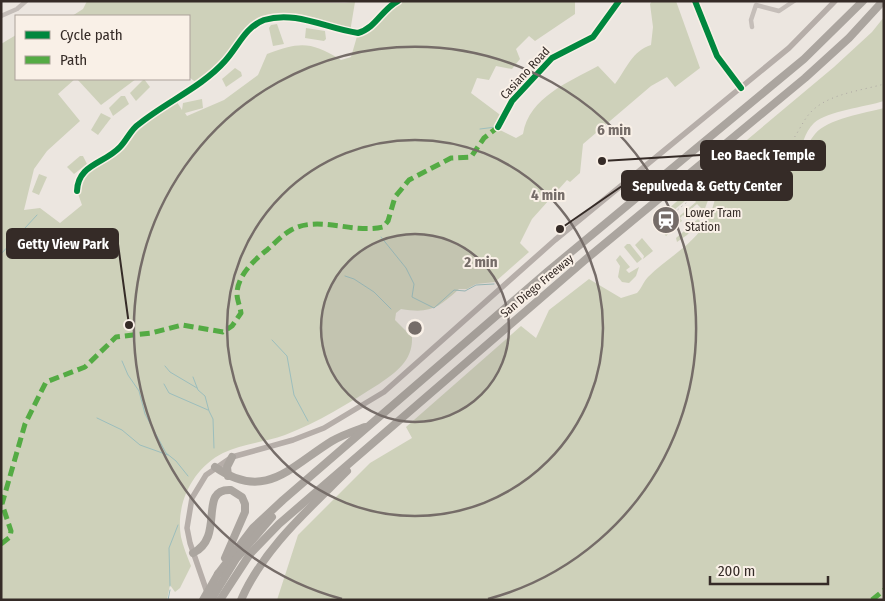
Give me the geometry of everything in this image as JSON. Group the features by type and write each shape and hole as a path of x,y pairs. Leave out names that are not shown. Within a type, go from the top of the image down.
{"highway":[{"name":"San Diego Freeway","path":"220,600 222,584 253,528 283,500 599,229 804,59 863,1"},
{"path":"874,11 877,1"},
{"name":"San Diego Freeway","path":"203,600 244,562 268,534 321,487 608,240 811,72 882,1"},
{"path":"215,468 228,476 249,483 274,479 334,439 371,424"},
{"path":"241,600 263,562 283,536 384,434"},
{"path":"228,476 227,467 232,457"},
{"path":"193,553 203,547 209,537 215,498 227,490 238,492 244,500 245,510 222,584 215,600"},
{"path":"211,600 222,584"}],"main road":[{"path":"211,600 193,553 187,528 190,505 202,480 215,468 232,457 288,442 324,428 384,392 555,240 797,41 835,1"}],"street":[{"path":"1,16 13,12 26,1"},
{"path":"77,191 77,183 86,169 118,150 136,125 191,89 226,61 244,35 254,26 275,17 326,24 358,33 372,26 390,6 398,1"},
{"name":"Casiano Road","path":"498,127 512,101 552,58 592,36 618,1"},
{"path":"695,1 717,56 741,88"},
{"path":"752,27 751,20 756,5 779,11 794,1"}],"green space":[{"path":"87,1 355,2 350,32 326,24 275,17 254,26 225,61 198,84 190,78 190,15 74,15 83,9"},
{"path":"398,1 575,1 575,14 535,41 529,36 516,49 520,59 512,69 496,66 489,80 477,78 471,93 503,117 500,130 516,138 523,134 533,110 542,100 575,78 598,66 615,84 634,56 651,45 653,27 650,4 652,1 676,1 700,68 675,87 667,77 651,86 583,144 580,173 570,182 567,180 532,219 520,243 529,252 495,282 476,284 467,289 459,289 439,305 427,310 401,309 396,313 395,320 412,337 412,345 403,365 392,375 345,405 310,424 270,440 230,450 212,460 203,468 188,488 181,512 181,537 191,566 180,588 175,592 170,585 167,600 1,600 1,44 15,36 15,80 74,80 58,94 80,121 47,151 34,169 24,210 40,208 60,223 82,205 77,191 80,176 118,150 136,125 175,99 182,110 183,103 202,99 203,108 185,113 187,116 224,100 258,75 267,54 288,47 305,45 321,49 341,60 351,57 358,33 365,31"},
{"path":"884,17 884,101 837,112 820,119 808,131 795,157 784,164 772,164 729,155 834,67 872,32"},
{"path":"277,24 284,44 273,46 269,28 271,25"},
{"path":"306,28 325,31 326,39 324,41 305,38"},
{"path":"235,68 241,72 242,76 226,87 222,79"},
{"path":"78,80 135,80 101,105"},
{"path":"143,80 150,87 136,101 130,93"},
{"path":"121,96 125,96 129,104 113,116 109,108"},
{"path":"884,108 884,600 277,600 298,535 370,463 412,438 406,427 521,326 536,338 549,310 589,279 621,298 637,293 648,277 696,236 708,219 722,182 731,170 744,166 786,179 787,170 797,162 811,139 821,129 837,120"},
{"path":"101,113 111,118 98,135 91,130"},
{"path":"80,156 83,156 87,164 74,174 67,167"},
{"path":"714,168 719,171 704,211 697,204 690,210 692,214 687,218 683,215 680,218 682,221 675,226 672,224 669,227 671,231 666,236 662,231 696,202 691,196 658,223 656,220"},
{"path":"39,174 47,177 39,195 32,192"},
{"path":"698,219 700,221 687,235 677,242 676,238"},
{"path":"642,238 653,251 643,259 644,256 635,245"},
{"path":"630,244 642,259 637,263 624,247"},
{"path":"620,255 630,267 626,270 629,273 639,267 636,276 629,283 622,282 618,277 620,266 616,260"}],"waterway":[{"path":"480,129 496,127"},
{"path":"1,254 37,215"},
{"path":"381,237 406,268 414,284 412,297 434,308 454,290 465,291 476,285 494,284"},
{"path":"345,276 354,279 374,292 391,309"},
{"path":"272,340 287,356 294,395 308,421"},
{"path":"122,361 128,375 139,391 145,414 166,453 176,461 188,476"},
{"path":"165,366 170,372 197,388"},
{"path":"193,377 198,390 205,396 213,419 214,448"},
{"path":"164,384 169,393 208,410"},
{"path":"97,418 122,430 140,445 168,455"},
{"path":"170,586 169,548 178,525"},
{"path":"168,600 170,590"}],"railway":[{"path":"674,213 698,193 727,160 737,156 777,152 791,142 810,113 825,101 884,84"}],"marked path":[{"path":"1,544 10,537 11,531 2,504 25,424 46,382 85,367 116,337 151,333 182,325 223,332 232,326 241,313 237,294 243,275 284,234 301,226 313,224 372,229 383,227 388,221 395,197 409,180 451,158 471,157 484,138 498,127"},
{"path":"872,600 884,590"}],"cycle path":[{"path":"77,191 78,182 87,170 114,153 136,126 206,79 230,56 247,32 257,23 264,20 288,17 358,33 370,27 392,4 398,1"},
{"path":"498,127 512,101 552,58 593,37 619,1"},
{"path":"695,1 717,56 741,88"}],"place":[{"name":"Leo Baeck Temple","path":"602,161"},
{"name":"Lower Tram Station","path":"666,220"},
{"name":"Sepulveda & Getty Center","path":"560,229"},
{"name":"Getty View Park","path":"129,325"}]}
